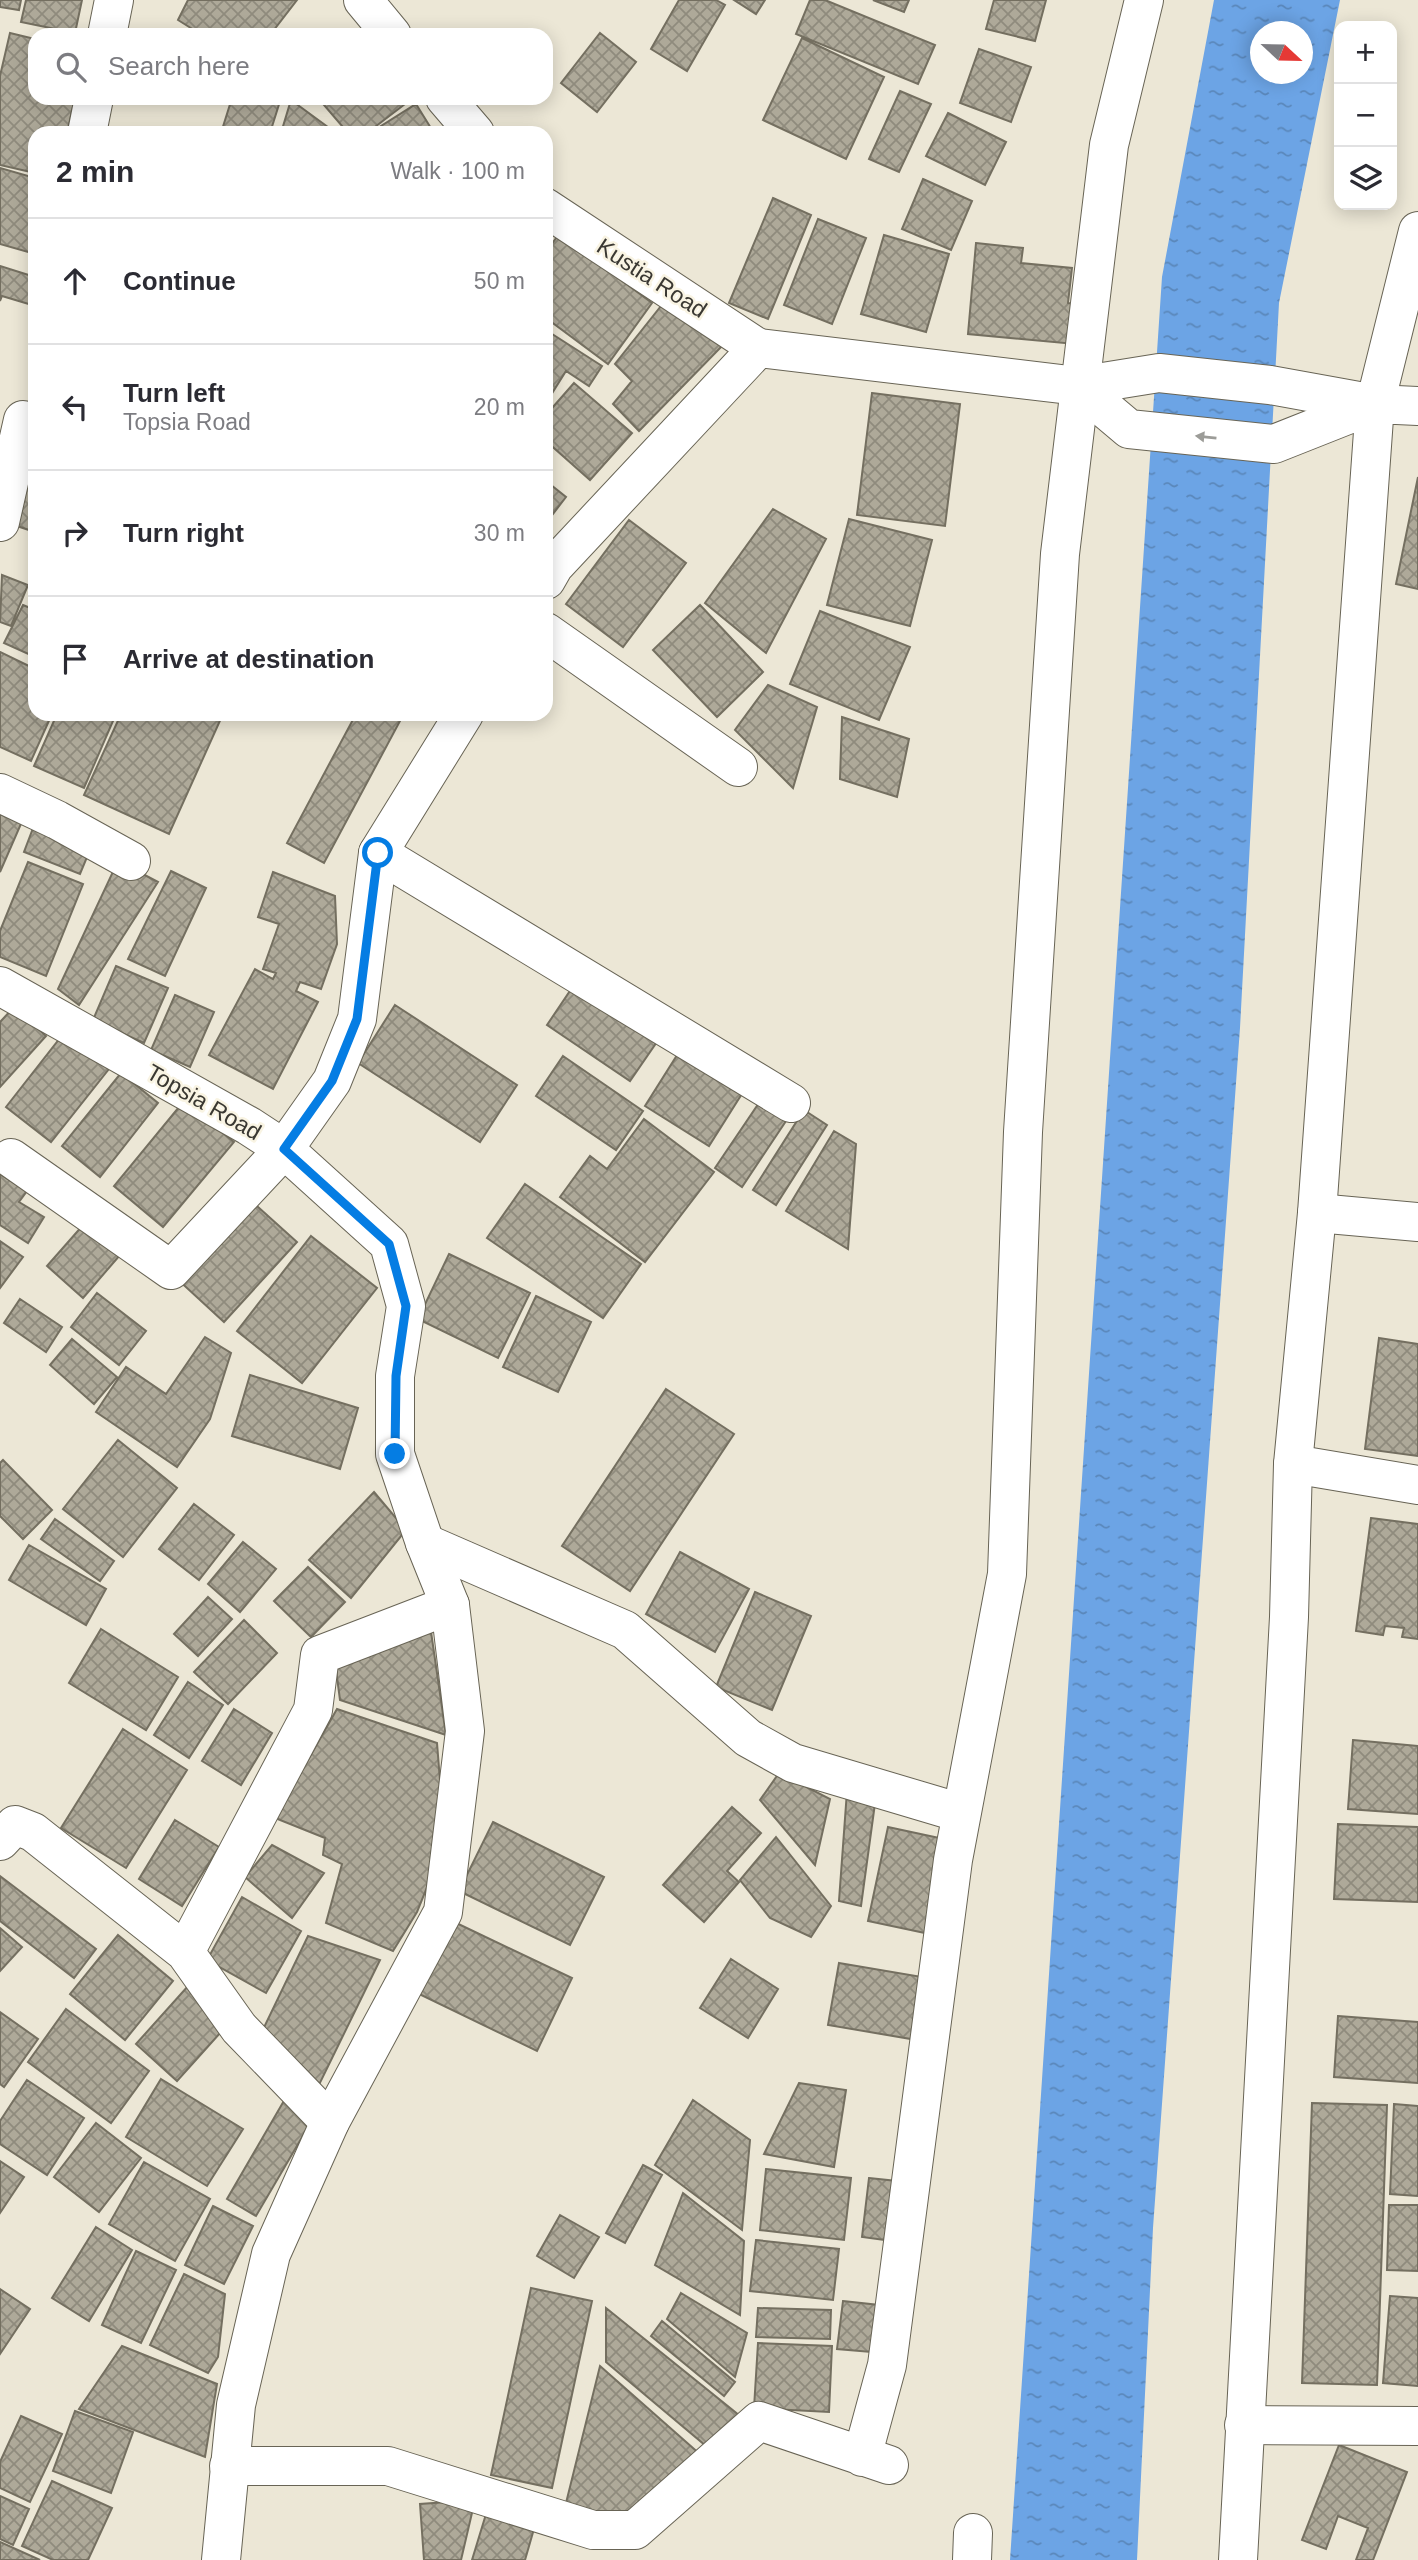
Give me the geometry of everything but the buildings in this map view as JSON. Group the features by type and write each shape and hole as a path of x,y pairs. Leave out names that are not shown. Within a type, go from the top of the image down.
{"street":[{"path":"108,28 114,0"},
{"path":"363,0 386,28"},
{"path":"229,2466 388,2466 593,2530 630,2545 759,2421 875,2461 953,1860 1007,1574 1023,1132 1059,554 1109,145 1144,0"},
{"path":"88,126 93,105"},
{"path":"451,105 469,126"},
{"name":"Kustia Road","path":"553,213 758,348"},
{"path":"1238,2560 1288,1631 1293,1464 1317,1213 1375,404 1418,231"},
{"path":"553,568 758,348 1078,386 1159,373 1269,385 1375,404 1418,406"},
{"path":"1078,386 1129,429 1274,444 1375,404"},
{"path":"0,522 23,420"},
{"path":"553,637 738,767"},
{"path":"11,1158 170,1270 284,1149 332,1081 357,1019 378,853 460,721"},
{"path":"0,793 57,820 131,861"},
{"path":"378,853 790,1103"},
{"name":"Topsia Road","path":"0,986 249,1126 284,1149 389,1244 406,1306 396,1376 395,1454 425,1543"},
{"path":"1317,1213 1418,1222"},
{"path":"1293,1464 1418,1485"},
{"path":"425,1543 625,1630 748,1738 793,1763 961,1813"},
{"path":"221,2560 236,2405 271,2255 330,2122 443,1912 465,1731 450,1605 425,1543"},
{"path":"185,1952 313,1710 320,1655 450,1605"},
{"path":"0,1841 15,1825 33,1832 185,1952 239,2028 330,2122"},
{"path":"1244,2425 1418,2426"}],"water":[{"path":"1214,0 1340,0 1279,303 1240,1028 1153,2228 1137,2560 1010,2560 1162,277"}],"route":[{"path":"378,853 357,1019 332,1081 284,1149 389,1244 406,1306 396,1376 395,1454"}]}
